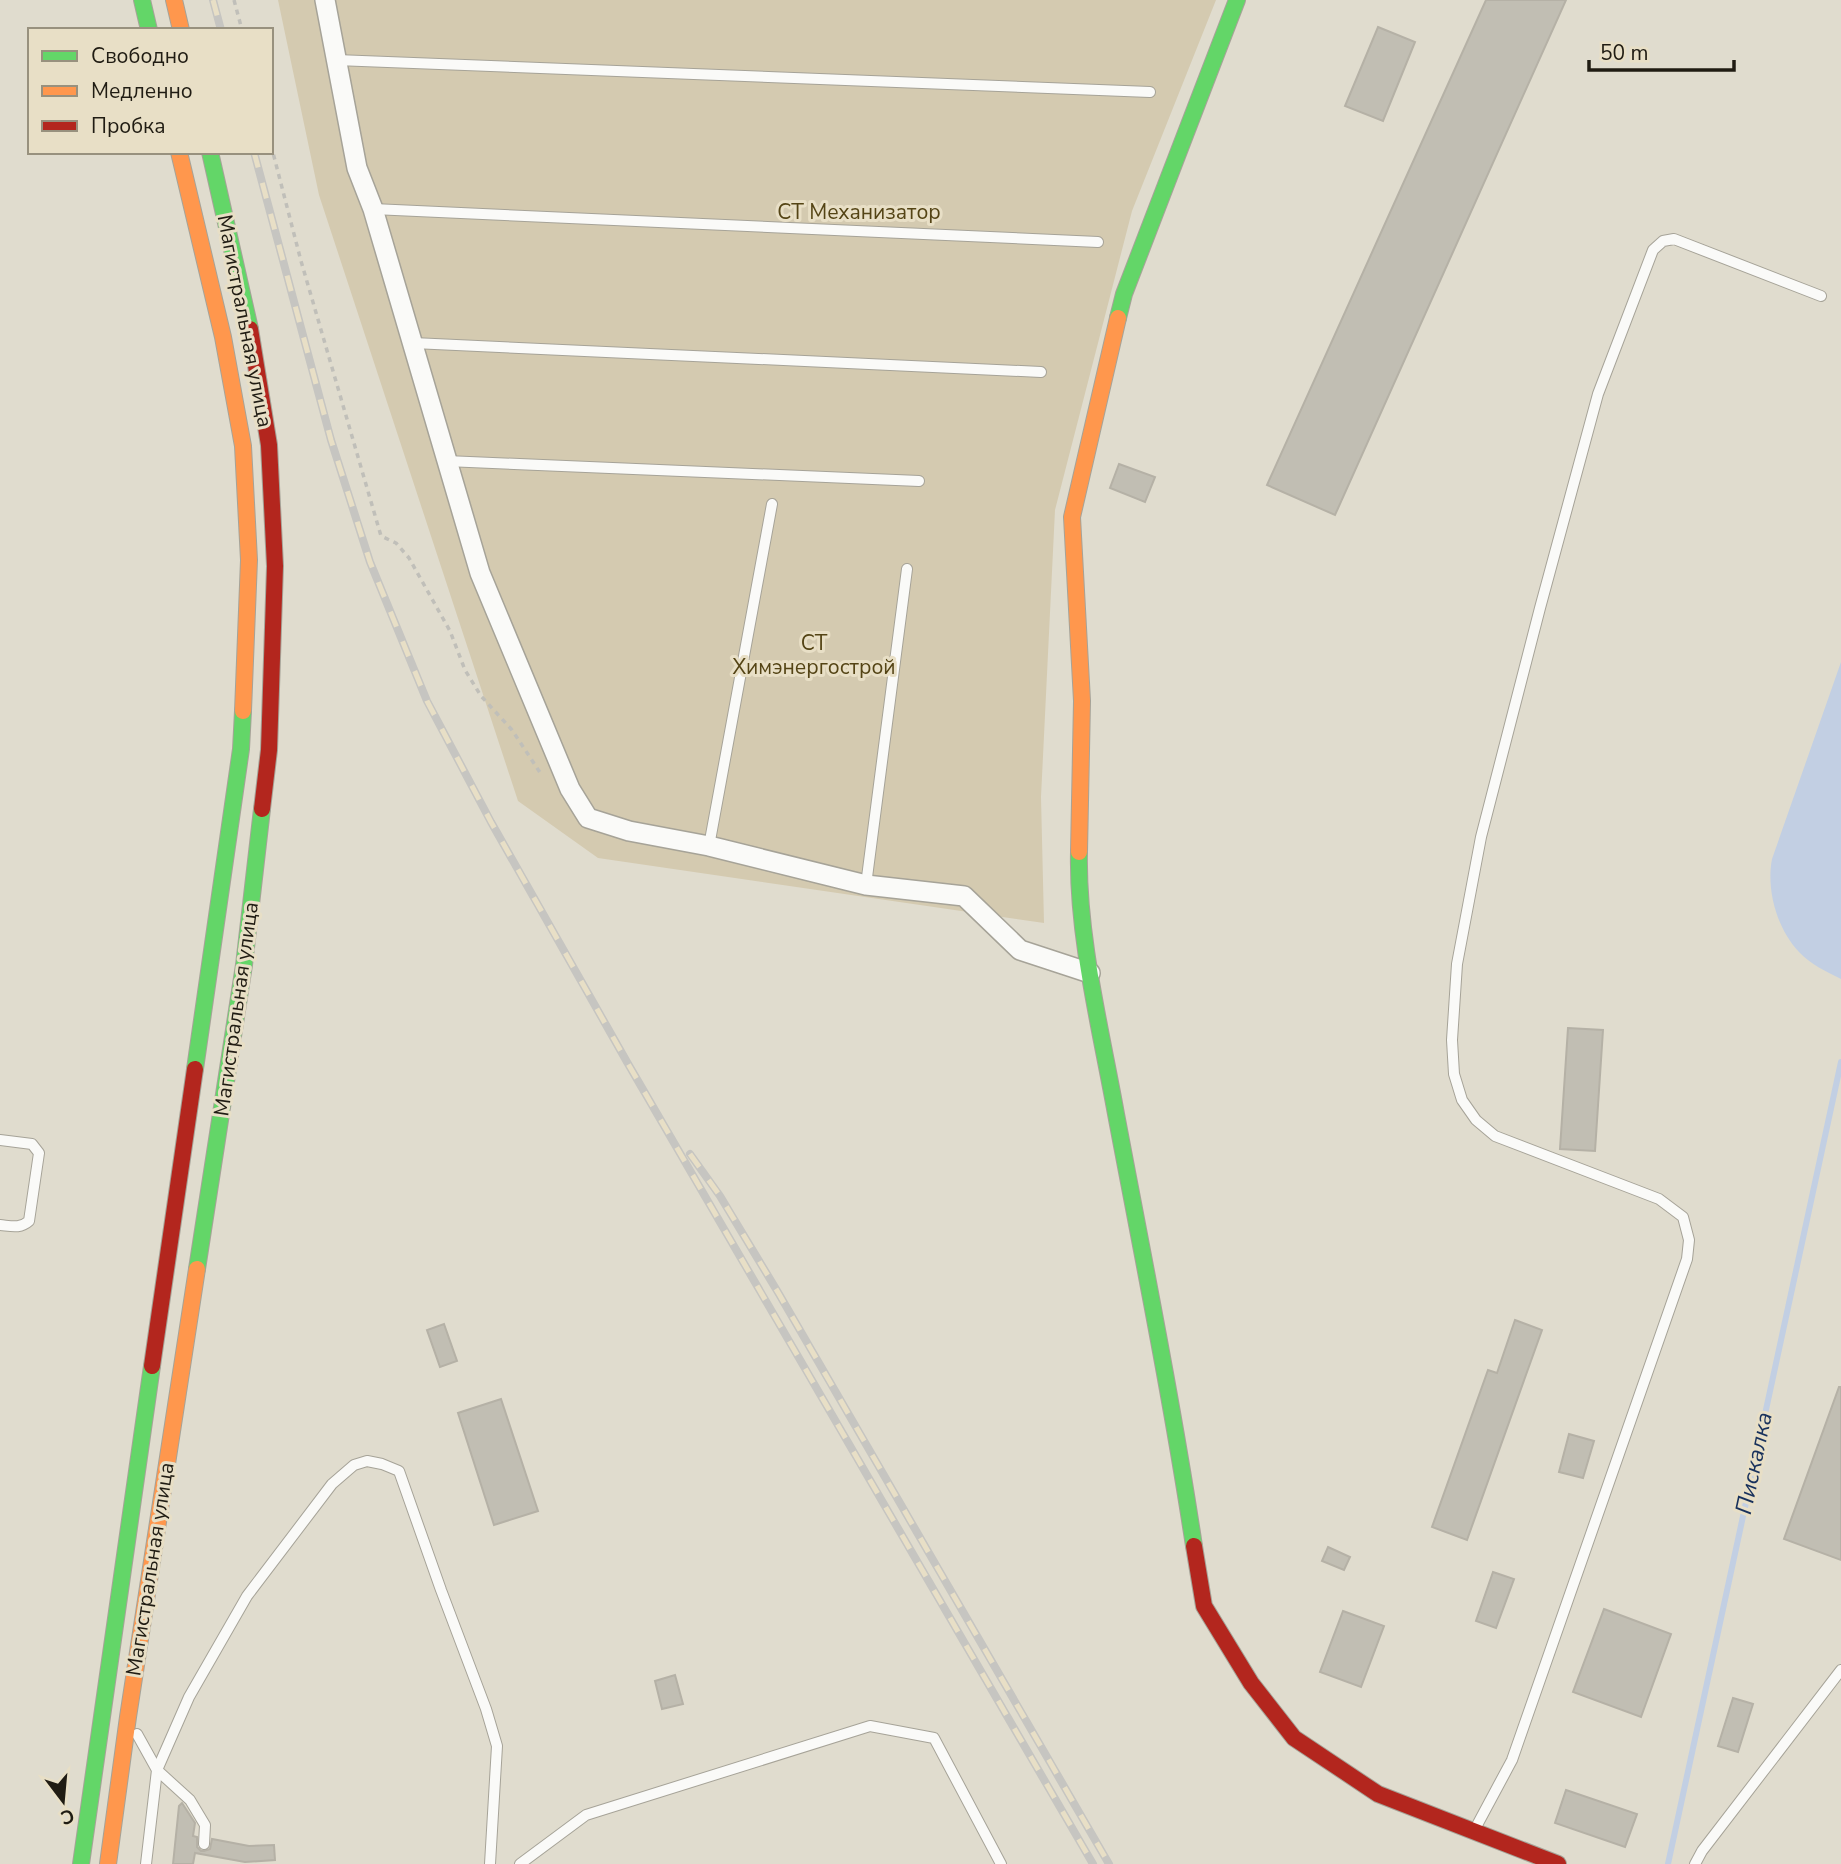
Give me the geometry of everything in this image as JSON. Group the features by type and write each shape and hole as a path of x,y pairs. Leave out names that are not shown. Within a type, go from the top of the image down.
{"main road":[{"path":"142,0 149,28"},
{"path":"174,0 181,28"},
{"path":"1237,0 1124,294 1072,517 1082,701 1078,884 1090,973 1180,1454 1204,1606 1251,1683 1294,1738 1378,1794 1558,1864"},
{"name":"Магистральная улица","path":"81,1864 241,749 249,560 243,446 223,337 179,154"},
{"name":"Магистральная улица","path":"108,1864 128,1717 244,965 269,750 275,566 269,445 253,340 210,154"}],"street":[{"path":"324,0 357,168 373,209 414,343 480,573 570,789 588,818 629,831 709,846 866,885 964,896 1020,950 1090,973"}],"lane":[{"path":"335,60 1150,92"},
{"path":"373,209 1098,242"},
{"path":"1474,1832 1512,1760 1687,1259 1689,1240 1683,1217 1659,1199 1495,1136 1476,1120 1462,1100 1454,1074 1452,1027 1457,964 1481,837 1598,394 1653,250 1663,241 1674,239 1821,296"},
{"path":"414,343 1041,372"},
{"path":"446,461 919,481"},
{"path":"709,846 772,504"},
{"path":"866,885 907,569"},
{"path":"0,1140 32,1144 38,1153 29,1220 16,1227 0,1225"},
{"path":"146,1864 157,1770 190,1697 247,1596 332,1484 354,1465 367,1461 399,1472 486,1709 497,1746 490,1864"},
{"path":"1695,1864 1702,1851 1841,1670"},
{"path":"128,1717 157,1770 190,1800 205,1825 204,1844"},
{"path":"520,1864 586,1815 870,1726 934,1738 1001,1864"}],"path":[{"path":"234,0 241,28"},
{"path":"273,153 301,261 381,536 396,543 409,558 450,631 465,670 481,696 512,730 543,776"}],"green space":[{"path":"278,0 1216,0 1132,211 1055,510 1041,797 1044,923 598,858 518,801 319,195"}],"water":[{"path":"1841,662 1841,979 1808,960 1791,943 1775,908 1771,871 1772,859"}],"building":[{"path":"1486,0 1566,0 1335,515 1267,485"},
{"path":"1378,27 1415,42 1383,121 1345,106"},
{"path":"1119,464 1155,477 1145,502 1110,488"},
{"path":"1568,1028 1603,1030 1595,1151 1560,1149"},
{"path":"1515,1320 1542,1330 1467,1540 1432,1527 1488,1370 1497,1373"},
{"path":"444,1324 457,1361 440,1367 427,1330"},
{"path":"1841,1387 1841,1560 1784,1539"},
{"path":"501,1399 538,1511 494,1525 458,1413"},
{"path":"1569,1434 1594,1441 1583,1478 1559,1472"},
{"path":"1328,1547 1350,1557 1344,1570 1322,1561"},
{"path":"1493,1572 1514,1579 1496,1628 1476,1621"},
{"path":"1604,1609 1671,1634 1641,1717 1573,1692"},
{"path":"1343,1611 1384,1626 1361,1687 1320,1672"},
{"path":"675,1675 683,1704 662,1709 655,1681"},
{"path":"1733,1698 1753,1704 1738,1752 1718,1746"},
{"path":"1566,1790 1637,1814 1625,1847 1555,1823"},
{"path":"182,1803 195,1823 193,1836 197,1837 197,1847 201,1851 210,1849 212,1839 249,1846 274,1845 275,1860 245,1862 195,1853 193,1864 173,1864 179,1806"}],"waterway":[{"name":"Пискалка","path":"1668,1864 1841,1062"}],"railway":[{"path":"213,0 220,28"},
{"path":"255,154 331,440 370,562 427,701 491,822 627,1062 1093,1864"},
{"path":"690,1154 720,1196 779,1294 1109,1864"}],"traffic: fast":[{"path":"142,0 149,28"},
{"path":"1118,318 1124,294 1237,0"},
{"path":"210,154 250,329"},
{"path":"195,1069 241,749 243,711"},
{"path":"197,1269 244,965 262,809"},
{"path":"1079,852 1082,917 1091,983 1167,1383 1194,1546"},
{"path":"81,1864 152,1366"}],"traffic: slow":[{"path":"174,0 181,28"},
{"path":"179,154 223,337 243,446 249,560 243,711"},
{"path":"1079,852 1082,701 1072,517 1118,318"},
{"path":"108,1864 197,1269"}],"traffic: jam":[{"path":"250,329 269,445 275,566 269,750 262,809"},
{"path":"152,1366 195,1069"},
{"path":"1194,1546 1204,1606 1251,1683 1294,1738 1378,1794 1558,1864"}],"park label":[{"name":"СТ Механизатор","path":"859,212"},
{"name":"СТ Химэнергострой","path":"814,655"}]}
